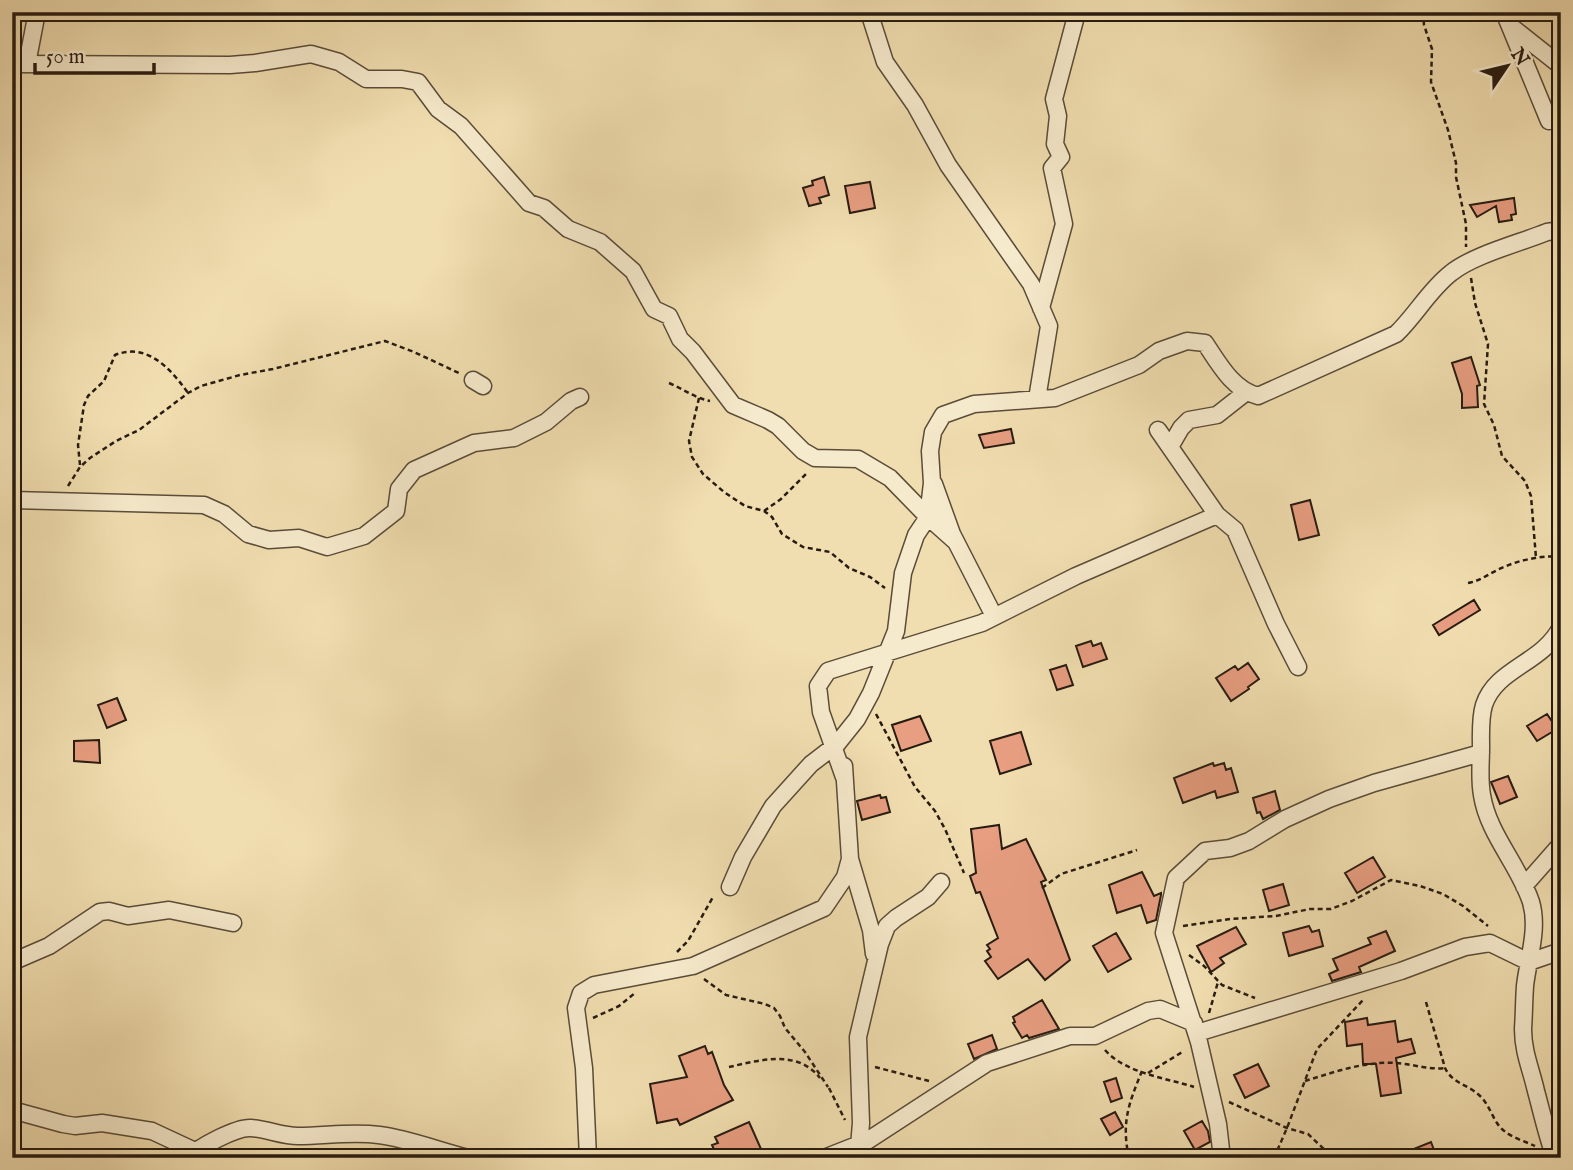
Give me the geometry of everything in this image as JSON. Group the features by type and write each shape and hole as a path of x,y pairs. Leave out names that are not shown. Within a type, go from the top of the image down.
{"street":[{"path":"37,12 20,64 230,65 312,54 339,62 366,79 418,82 438,109 461,126 529,203 544,208 568,229 600,242 633,271 654,309 669,316 680,339 733,405 778,426 803,451 815,457 858,459 890,478 956,542"},
{"path":"869,12 886,62 915,105 948,165 1031,285 1049,326 1037,399"},
{"path":"1507,19 1561,66"},
{"path":"1507,19 1549,121"},
{"path":"1041,308 1063,224 1052,168 1060,157 1055,144 1058,116 1054,99 1075,20"},
{"path":"730,887 743,857 773,806 811,764 835,746 868,699 896,631 904,573 916,536 928,517 930,451 933,432 943,415 974,404 1055,398 1139,365 1160,351 1187,341 1205,344 1245,393 1258,396 1396,334 1413,319 1438,284 1467,262 1547,232 1561,230"},
{"path":"1170,447 1189,420 1217,415 1245,393"},
{"path":"12,500 204,505 224,514 248,534 269,541 299,538 327,547 364,536 396,511 399,489 414,470 474,443 514,438 546,422 570,401 580,397"},
{"path":"1158,430 1217,515 1235,530 1298,667"},
{"path":"931,475 956,542 994,616"},
{"path":"844,777 821,712 818,686 828,671 982,623 1076,576 1217,515"},
{"path":"1554,1156 1524,1051 1525,987 1533,913 1524,886 1497,834 1482,797 1481,753 1483,706 1491,689 1500,679 1536,657 1560,632"},
{"path":"846,732 844,777 850,859 871,930 875,962"},
{"path":"1222,1158 1199,1030 1164,933 1176,878 1205,851 1230,848 1250,841 1285,819 1329,799 1374,783 1481,753"},
{"path":"1524,886 1561,844"},
{"path":"588,1158 584,1068 576,1008 581,993 594,985 693,966 824,908 845,877 850,859"},
{"path":"858,1149 858,1037 875,962 887,926 928,897 941,882"},
{"path":"12,962 50,946 100,912 110,911 128,916 169,910 233,923"},
{"path":"824,1158 858,1149 987,1063 1070,1035 1095,1036 1148,1011 1160,1009 1199,1030 1401,971 1465,947 1490,943 1529,962 1561,951"},
{"path":"12,1110 75,1126 102,1123 152,1131 192,1154 246,1128 283,1136 350,1132 379,1135 405,1139 468,1158"}],"path":[{"path":"1423,12 1432,50 1431,82 1451,139 1456,163 1455,177 1466,224 1467,262 1475,303 1488,344 1484,404 1494,425 1502,456 1525,481 1531,496 1536,558"},
{"path":"59,501 80,467 108,446 139,430 188,393 201,386 240,374 273,369 385,341 478,383"},
{"path":"80,467 78,444 84,405 88,396 104,381 115,355 129,352 151,356 170,371 188,393"},
{"path":"669,383 699,398 733,405"},
{"path":"699,398 689,440 692,457 703,474 745,506 764,511 786,536 803,547 830,552 849,568 870,577 901,600"},
{"path":"764,511 781,499 809,471 827,459"},
{"path":"1468,583 1504,566 1536,558 1561,556"},
{"path":"868,699 915,787 935,811 953,843 964,873"},
{"path":"1042,888 1061,874 1137,850"},
{"path":"1166,927 1276,916 1310,909 1331,909 1391,880 1443,894 1464,906 1492,930"},
{"path":"1169,947 1196,959 1218,982 1277,1009"},
{"path":"677,953 712,987 726,995 774,1008 785,1028 828,1087 858,1149"},
{"path":"1148,1073 1199,1030 1218,982"},
{"path":"1274,1158 1317,1049 1363,1000"},
{"path":"1426,1002 1449,1077 1484,1099 1497,1124 1504,1131 1554,1156"},
{"path":"1095,1036 1118,1062 1210,1091 1231,1103 1313,1137 1325,1150 1339,1158"},
{"path":"729,1067 767,1059 797,1060 813,1069 828,1087"},
{"path":"1305,1081 1361,1065 1396,1063 1434,1069 1445,1068"},
{"path":"858,1064 889,1069 933,1082"},
{"path":"1129,1158 1125,1135 1126,1110 1142,1071"}],"building":[{"path":"824,177 829,195 819,198 821,203 809,206 803,188"},
{"path":"870,182 875,208 850,213 845,186"},
{"path":"1514,198 1516,214 1511,215 1512,220 1499,222 1496,206 1477,217 1470,205"},
{"path":"1471,357 1480,385 1477,386 1478,407 1462,408 1462,394 1452,363"},
{"path":"1011,429 1014,443 984,448 979,435"},
{"path":"1310,500 1319,535 1299,540 1291,505"},
{"path":"1474,600 1480,610 1439,635 1433,625"},
{"path":"1091,641 1093,646 1101,643 1107,659 1083,667 1076,646"},
{"path":"1248,663 1259,679 1231,701 1216,678 1235,666 1238,670"},
{"path":"1066,665 1073,685 1057,690 1050,670"},
{"path":"117,698 126,720 107,728 98,705"},
{"path":"1547,714 1557,729 1537,741 1527,726"},
{"path":"920,716 931,741 901,751 892,725"},
{"path":"1021,732 1031,764 1000,774 990,741"},
{"path":"99,740 100,763 74,761 74,741"},
{"path":"1213,763 1214,766 1224,763 1226,770 1231,768 1238,792 1217,798 1215,791 1183,803 1174,778"},
{"path":"1508,776 1517,797 1500,804 1491,782"},
{"path":"1275,791 1280,810 1263,819 1260,812 1257,813 1253,798"},
{"path":"880,795 881,798 886,797 890,812 862,820 857,801"},
{"path":"999,825 1002,849 1026,839 1046,880 1041,882 1070,960 1045,980 1028,959 998,979 985,961 991,957 987,945 998,938 980,892 976,893 970,876 976,873 971,829"},
{"path":"1373,857 1385,877 1357,893 1345,873"},
{"path":"1142,872 1154,896 1161,893 1156,920 1147,923 1141,905 1117,913 1109,885"},
{"path":"1283,884 1289,905 1269,911 1263,890"},
{"path":"1309,926 1312,932 1319,930 1323,946 1289,956 1283,933"},
{"path":"1236,927 1246,944 1220,958 1224,963 1211,972 1197,946"},
{"path":"1386,931 1395,951 1359,967 1361,972 1332,981 1329,974 1338,970 1333,959 1371,944 1368,938"},
{"path":"1116,933 1131,959 1108,972 1093,946"},
{"path":"1042,1000 1059,1029 1022,1038 1013,1023 1013,1017"},
{"path":"1367,1018 1368,1025 1395,1021 1398,1042 1411,1039 1415,1053 1396,1058 1401,1093 1381,1096 1376,1064 1363,1064 1362,1044 1347,1046 1345,1022"},
{"path":"992,1035 997,1049 974,1059 968,1044"},
{"path":"705,1046 708,1054 712,1052 724,1085 733,1100 680,1125 677,1119 657,1123 650,1084 687,1077 679,1056"},
{"path":"1258,1064 1269,1086 1245,1098 1234,1075"},
{"path":"1116,1078 1122,1098 1111,1102 1104,1082"},
{"path":"1115,1112 1123,1127 1110,1135 1101,1119"},
{"path":"1202,1121 1210,1142 1195,1150 1184,1131"},
{"path":"749,1122 765,1158 718,1158 712,1145 718,1143 715,1137"},
{"path":"1431,1142 1437,1158 1394,1158 1394,1157"}]}
